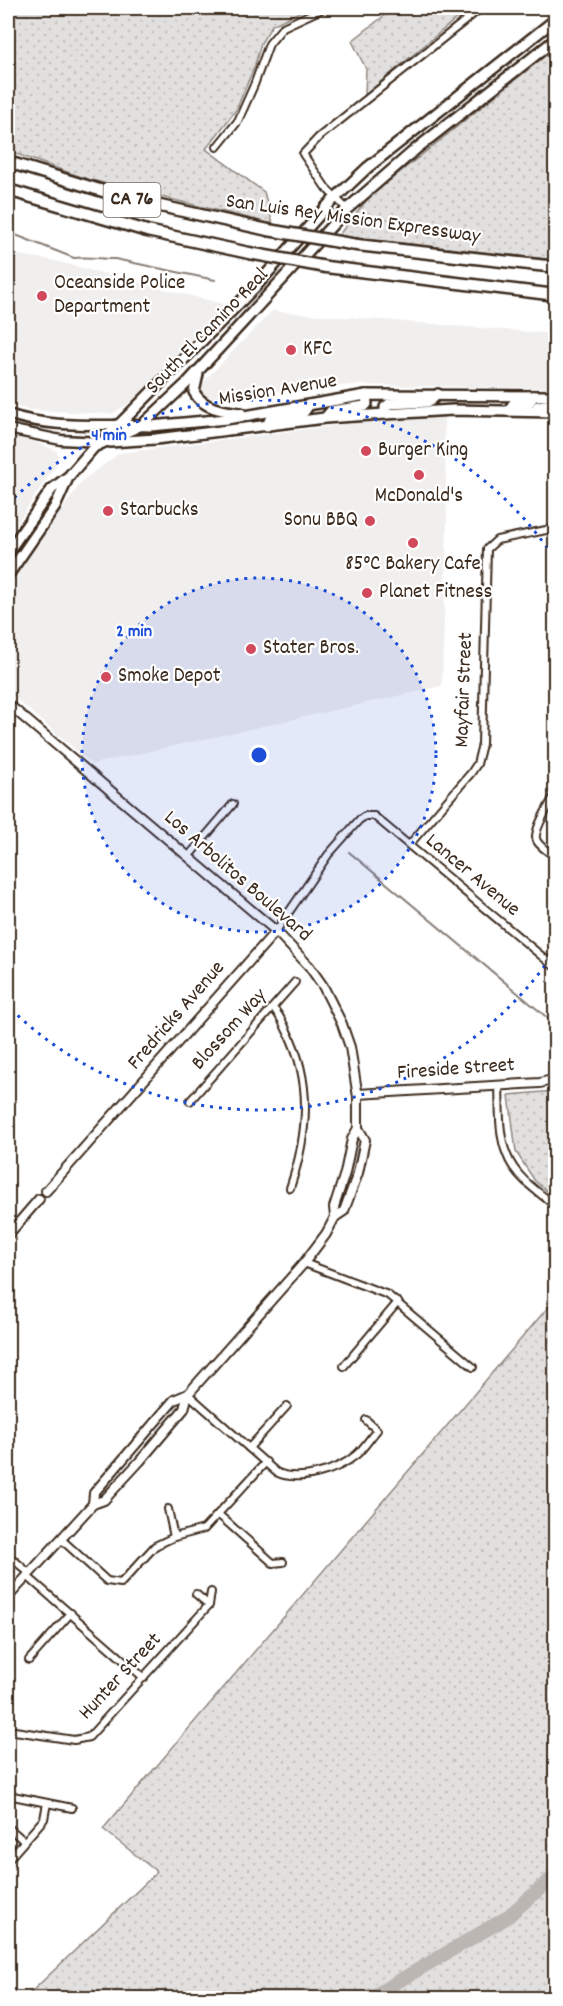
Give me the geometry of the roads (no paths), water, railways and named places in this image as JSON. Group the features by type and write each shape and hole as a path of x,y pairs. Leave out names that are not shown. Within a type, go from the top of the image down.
{"highway":[{"name":"San Luis Rey Mission Expressway","path":"8,162 92,189 268,230 357,245 555,267"},
{"name":"CA 76","path":"8,190 147,231 249,253 326,267 555,294"}],"main road":[{"name":"South El Camino Real","path":"102,442 256,286 335,198 368,168 555,19"},
{"name":"South El Camino Real","path":"102,442 142,426 200,369 347,209 416,149 555,39"},
{"path":"200,369 194,386 198,400 215,409 256,414"},
{"path":"385,414 385,407 389,404 429,402 438,394"},
{"name":"Mission Avenue","path":"8,414 19,418 63,424 142,426 256,414 366,395 555,396"},
{"path":"325,418 331,411 365,406 367,404 366,395"},
{"path":"508,411 513,404 529,403 534,396"},
{"path":"534,412 538,406 553,405 555,402"},
{"path":"267,426 270,419 304,412 309,405"},
{"name":"Mission Avenue","path":"8,429 61,440 102,442 156,439 325,418 385,414 453,410 555,412"},
{"path":"8,552 52,489 69,476 88,453 102,442"},
{"path":"8,574 55,507 69,476"},
{"path":"28,545 26,541 45,507 48,495"},
{"path":"8,565 17,538"}],"street":[{"path":"217,147 238,121 269,44 283,27 324,8"},
{"path":"347,209 335,198 303,154 319,137 481,8"},
{"name":"Mayfair Street","path":"409,844 477,764 482,744 487,549 497,540 555,528"},
{"name":"Los Arbolitos Boulevard","path":"8,704 276,931 310,967 323,986 342,1024 350,1047 358,1094 358,1128 352,1139 345,1173 334,1207 335,1217"},
{"path":"555,792 550,807 535,830 537,841 555,857"},
{"path":"188,857 233,804"},
{"name":"Lancer Avenue","path":"365,816 374,816 555,968"},
{"name":"Fredricks Avenue","path":"8,1235 276,931 328,855 365,816"},
{"name":"Blossom Way","path":"190,1101 295,982"},
{"path":"273,1008 278,1013 295,1046 306,1099 301,1156 290,1188"},
{"name":"Fireside Street","path":"358,1094 540,1083 555,1079"},
{"path":"499,1085 503,1143 507,1157 523,1179 555,1206"},
{"name":"Los Arbolitos Boulevard","path":"93,1504 94,1493 174,1400 188,1394 304,1263 326,1234 335,1217 344,1211 358,1173 365,1140 358,1128"},
{"path":"304,1263 388,1295 473,1367"},
{"path":"344,1366 398,1302"},
{"path":"188,1394 276,1472 286,1477 302,1477 340,1465 355,1455 377,1430 366,1420"},
{"name":"Los Arbolitos Boulevard","path":"8,1597 93,1504 104,1500 140,1461 184,1409 188,1394"},
{"path":"249,1448 287,1406"},
{"path":"61,1539 107,1581 121,1583 156,1546 174,1537 204,1529 266,1462"},
{"path":"168,1509 174,1537"},
{"path":"218,1514 273,1563 283,1562"},
{"path":"8,1555 144,1678"},
{"name":"Hunter Street","path":"8,1730 74,1740 89,1737 208,1605 211,1592"},
{"path":"196,1594 208,1605"},
{"path":"29,1660 70,1613"},
{"path":"8,1795 72,1808"},
{"path":"8,1860 44,1819 47,1803"},
{"path":"8,1827 24,1841"}],"waterway":[{"path":"8,232 74,258 115,259 215,280"},
{"path":"349,852 556,1025"},
{"path":"370,1998 506,1918 556,1875"}],"place":[{"name":"Oceanside Police Department","path":"42,296"},
{"name":"KFC","path":"291,350"},
{"name":"Burger King","path":"366,451"},
{"name":"McDonald's","path":"419,475"},
{"name":"Starbucks","path":"108,511"},
{"name":"Sonu BBQ","path":"370,521"},
{"name":"85°C Bakery Cafe","path":"413,543"},
{"name":"Planet Fitness","path":"367,593"},
{"name":"Stater Bros.","path":"251,649"},
{"name":"Smoke Depot","path":"106,677"}]}
